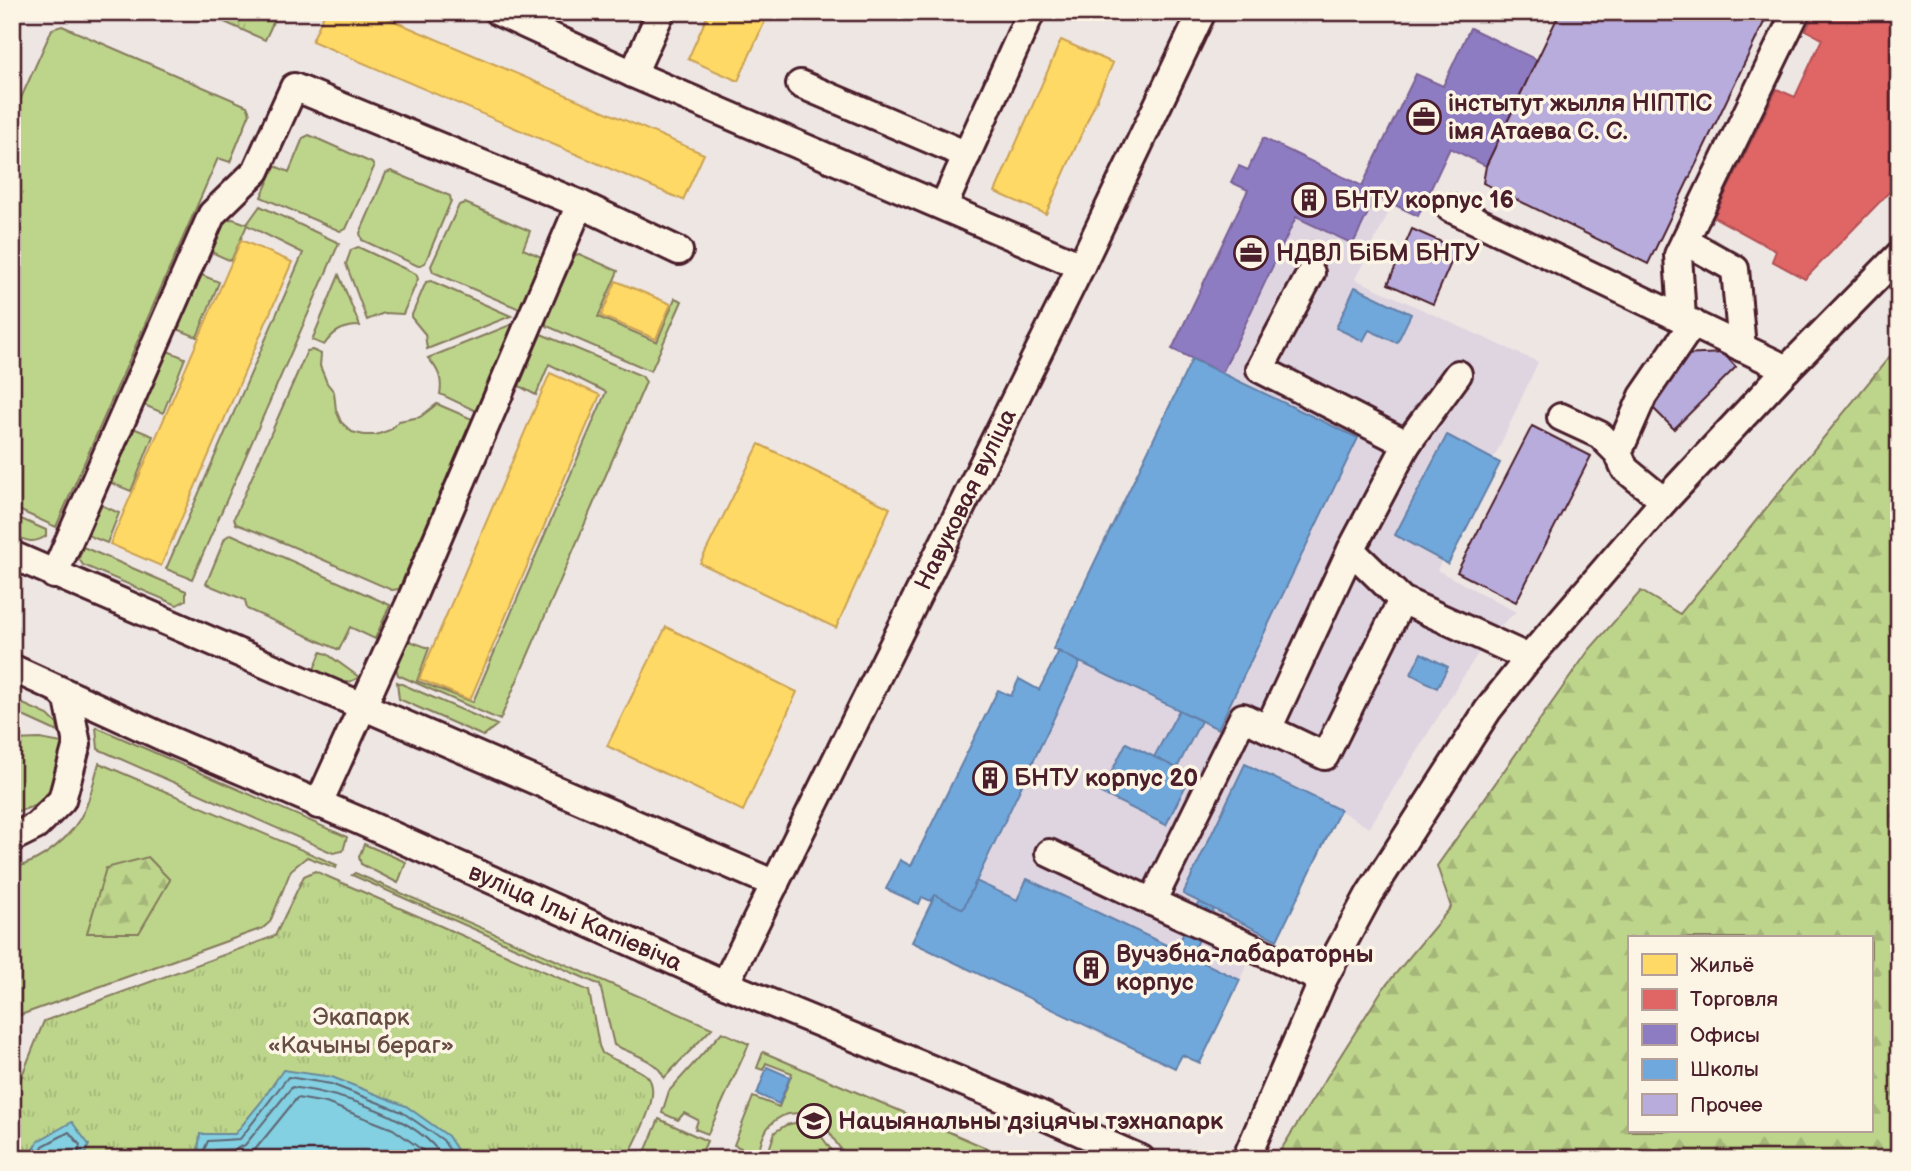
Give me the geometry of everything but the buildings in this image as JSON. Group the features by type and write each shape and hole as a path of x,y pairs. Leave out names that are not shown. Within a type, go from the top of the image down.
{"street":[{"path":"498,12 633,74 944,205 1081,266"},
{"path":"944,205 1031,12"},
{"name":"Навуковая вуліца","path":"725,984 1081,266 1202,12"},
{"path":"1618,453 1643,396 1687,321 1678,255 1796,12"},
{"path":"633,74 651,15"},
{"path":"800,84 967,155"},
{"path":"54,575 212,214 256,170 293,87 580,204 679,251"},
{"path":"318,805 364,706 580,204"},
{"path":"1450,208 1787,369"},
{"path":"1685,241 1735,269 1742,348"},
{"path":"1246,1159 1323,980 1369,895 1488,710 1529,658 1664,501 1787,369 1899,255"},
{"path":"1311,274 1261,369 1407,444"},
{"path":"1268,729 1351,550 1407,444 1458,374"},
{"path":"1561,418 1600,435 1618,453 1625,469 1664,501"},
{"path":"1351,550 1402,600 1529,658"},
{"path":"12,555 775,884"},
{"path":"1152,902 1243,717 1325,756 1402,600"},
{"name":"вуліца Ільі Капіевіча","path":"12,668 725,984 1026,1108 1142,1159"},
{"path":"12,838 36,827 62,800 77,744 68,699 59,690"},
{"path":"1049,853 1323,980"}],"shaded area":[{"path":"1263,138 1393,204 1355,279 1538,362 1497,452 1437,570 1516,612 1488,637 1369,828 1339,810 1262,933 1200,1063 1182,1055 1175,1068 912,942 931,901 922,897 919,904 886,889 900,860 912,865 998,690 1011,696 1019,679 1039,689 1059,652 1053,649 1192,359 1172,349 1248,190 1231,182 1239,166 1248,170"}],"green space":[{"path":"202,12 278,12 265,40"},
{"path":"62,26 247,106 250,113 230,162 218,158 56,527 12,507 12,118 52,29"},
{"path":"309,135 372,163 374,167 346,229 340,231 261,197 275,166 289,172 303,138"},
{"path":"391,171 450,196 451,201 425,263 418,266 362,240 360,233 386,173"},
{"path":"465,203 530,231 523,249 544,258 522,310 433,272 431,266 459,205"},
{"path":"260,206 339,243 192,579 166,569 303,253 247,225 231,261 209,251 222,220 233,219 247,224"},
{"path":"358,247 416,274 418,279 403,314 384,313 367,320 346,264 351,250"},
{"path":"579,254 618,271 598,317 657,342 675,298 682,301 651,371 547,326 545,320 575,255"},
{"path":"199,274 219,282 197,337 177,329"},
{"path":"339,275 360,326 339,330 324,345 312,340"},
{"path":"431,281 511,316 427,349 425,334 411,317 426,282"},
{"path":"515,323 478,412 440,394 439,375 428,358"},
{"path":"541,334 642,376 646,382 500,720 398,675 396,668 407,640 429,648 417,681 473,702 606,392 549,364 536,395 519,386"},
{"path":"1899,345 1899,1159 1275,1159 1382,990 1451,907 1437,866 1589,650 1641,591 1680,614"},
{"path":"165,350 185,358 163,413 144,405"},
{"path":"307,351 321,354 320,366 334,392 336,410 341,422 352,432 376,435 390,430 399,421 420,417 437,404 472,419 399,589 392,590 236,524 234,518"},
{"path":"133,428 153,436 131,491 111,483"},
{"path":"99,504 119,513 107,543 87,535"},
{"path":"12,515 46,530 46,536 33,541 12,534"},
{"path":"231,534 390,605 375,639 350,627 339,650 247,609 245,600 206,584 225,538"},
{"path":"83,547 186,591 186,600 177,605 83,565 79,559"},
{"path":"321,652 359,677 341,683 313,672"},
{"path":"397,682 497,725 483,736 399,699"},
{"path":"12,699 48,715 57,724 58,732 12,711"},
{"path":"96,727 347,837 343,851 333,853 98,749"},
{"path":"40,739 62,743 56,779 45,797 36,804 12,812 12,740"},
{"path":"99,763 337,865 336,868 307,857 291,870 270,922 263,928 12,1018 12,868 44,855 72,830 91,794"},
{"path":"364,844 406,862 398,883 361,864 359,857"},
{"path":"148,857 170,880 139,933 87,933 106,868"},
{"name":"Экапарк «Качыны бераг»","path":"315,871 589,991 602,1053 647,1076 651,1084 650,1105 627,1159 12,1159 12,1100 44,1021 275,936 304,876"},
{"path":"355,873 712,1028 664,1078 650,1062 614,1045 600,985 352,875"},
{"path":"722,1032 749,1044 708,1134 695,1129 698,1120 684,1113 678,1120 662,1113 669,1091"},
{"name":"Нацыянальны дзіцячы тэхнапарк","path":"763,1052 1012,1159 869,1159 843,1151 821,1123 799,1114 784,1116 770,1125 757,1155 734,1145 753,1097 779,1107 792,1073 766,1063 763,1070 757,1068"},
{"path":"659,1119 707,1141 699,1159 642,1159"},
{"path":"799,1122 816,1129 838,1159 766,1159 775,1132 786,1125"}],"water":[{"path":"283,1070 332,1077 406,1106 448,1136 463,1159 190,1159 198,1152 200,1134 235,1134"},
{"path":"72,1122 89,1145 83,1159 30,1159 38,1141"}],"place":[{"name":"інстытут жылля НІПТІС імя Атаева С. С.","path":"1424,117"},
{"name":"БНТУ корпус 16","path":"1309,200"},
{"name":"НДВЛ БіБМ БНТУ","path":"1251,253"},
{"name":"БНТУ корпус 20","path":"990,778"},
{"name":"Вучэбна-лабараторны корпус","path":"1091,968"},
{"name":"Нацыянальны дзіцячы тэхнапарк","path":"814,1121"}]}
